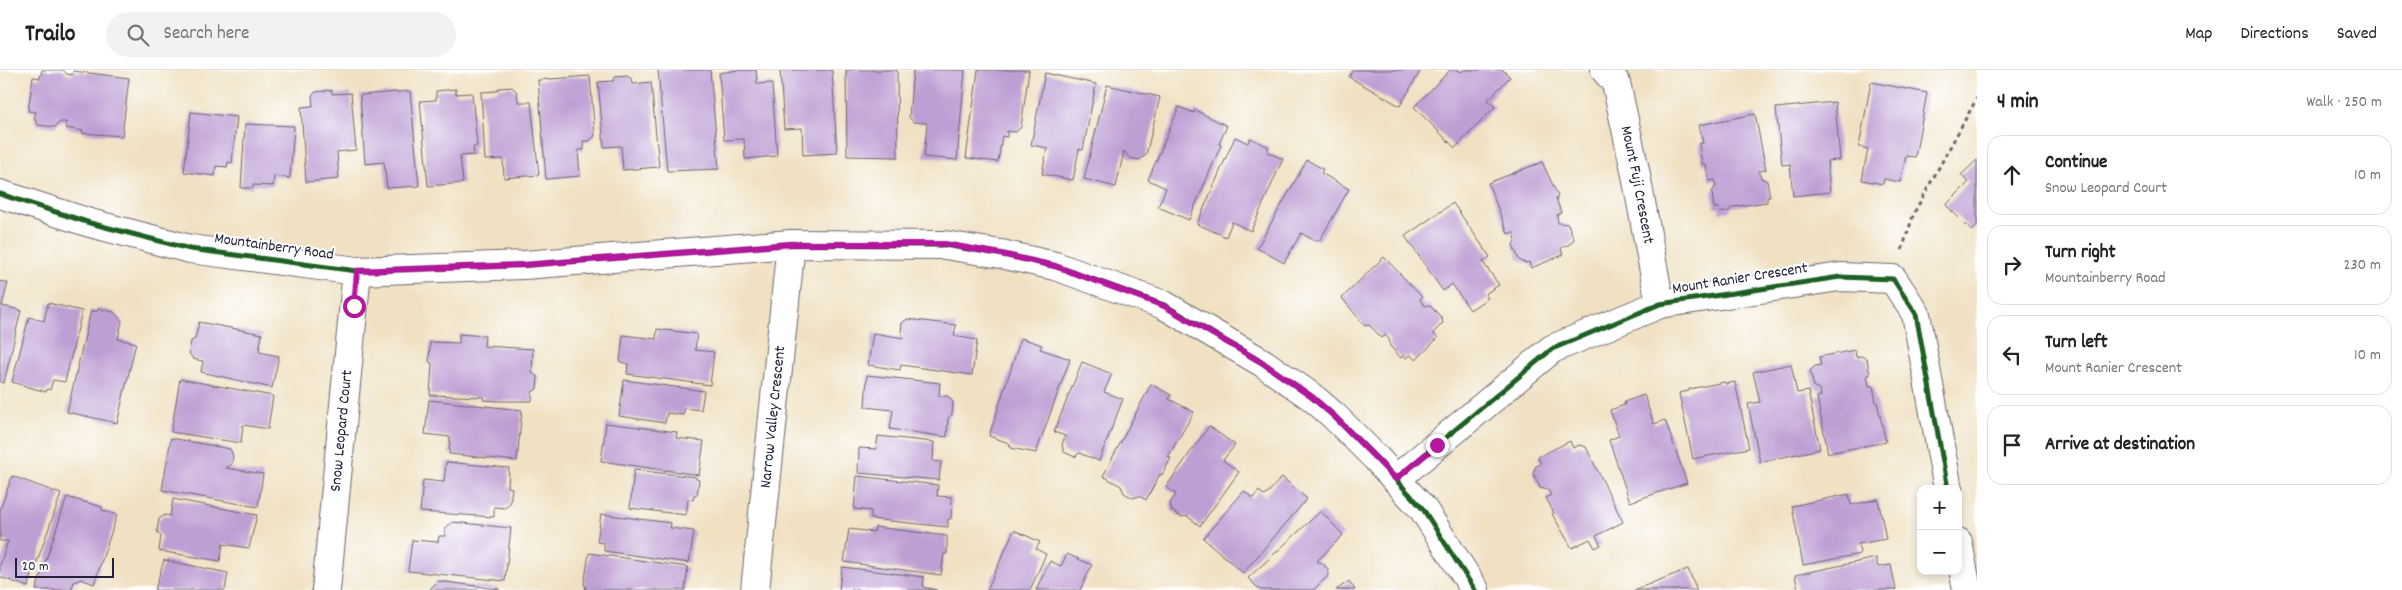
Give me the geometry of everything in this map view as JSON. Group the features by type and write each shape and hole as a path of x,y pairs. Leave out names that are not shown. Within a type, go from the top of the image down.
{"street":[{"name":"Mount Fuji Crescent","path":"1605,70 1616,82 1635,170 1660,304"},
{"name":"Mountainberry Road","path":"0,194 90,224 190,249 357,271 524,265 791,244 945,244 1055,266 1164,306 1244,352 1312,397 1334,416 1423,509 1475,590"},
{"name":"Narrow Valley Crescent","path":"755,590 791,244"},
{"name":"Snow Leopard Court","path":"326,590 357,271"},
{"name":"Mount Ranier Crescent","path":"1396,479 1552,349 1660,304 1840,277 1893,279"},
{"path":"1893,279 1916,314 1947,485"},
{"path":"1962,563 1967,590"}],"path":[{"path":"1893,279 1914,213 1977,98"}],"building":[{"path":"42,70 63,70 67,74 72,75 73,71 129,78 122,136 82,133 83,131 66,128 66,122 60,122 55,127 38,125 34,118 36,112 28,111 33,77 40,78"},
{"path":"658,70 710,70 719,169 667,171"},
{"path":"756,70 757,84 772,83 777,156 745,159 744,139 724,140 719,73"},
{"path":"780,70 832,70 837,153 803,155 802,128 784,129"},
{"path":"846,70 897,70 898,157 847,156"},
{"path":"913,70 965,70 957,160 924,157 927,123 913,122 909,117"},
{"path":"978,70 1029,70 1021,127 1016,132 1007,131 1007,137 1002,136 998,162 966,158"},
{"path":"1353,70 1421,70 1400,106 1349,77"},
{"path":"1450,70 1459,70 1461,72 1464,70 1503,70 1510,77 1488,100 1495,107 1455,148 1414,107"},
{"path":"1045,73 1096,84 1083,150 1079,149 1073,180 1042,174 1047,148 1031,145"},
{"path":"590,76 595,136 589,141 583,141 584,150 578,150 580,176 546,179 538,80"},
{"path":"627,76 632,79 633,84 651,82 659,167 623,170 621,146 604,147 598,82 613,81 615,77"},
{"path":"1871,82 1927,93 1915,157 1906,156 1900,182 1884,179 1883,184 1862,180 1868,149 1859,147"},
{"path":"1107,85 1160,97 1146,155 1139,160 1130,158 1124,151 1116,187 1084,179"},
{"path":"512,87 517,92 518,102 531,102 539,175 504,178 503,159 485,160 481,92 497,91 499,88"},
{"path":"456,89 456,94 472,93 477,146 473,147 474,155 460,156 463,183 428,186 420,101 436,100 436,91"},
{"path":"332,90 332,94 351,93 356,150 337,152 339,179 306,182 301,107 313,106 312,95 316,92"},
{"path":"410,91 419,186 387,188 384,162 365,164 360,95"},
{"path":"1835,102 1840,160 1827,161 1830,192 1793,196 1790,164 1782,165 1776,108"},
{"path":"1179,107 1194,113 1195,110 1227,126 1219,144 1221,145 1189,220 1158,207 1166,188 1148,180"},
{"path":"191,112 237,117 232,163 228,162 227,167 216,166 215,176 184,172"},
{"path":"1755,114 1766,170 1759,171 1761,178 1767,181 1770,197 1767,197 1767,202 1732,207 1729,211 1720,213 1719,208 1714,208 1712,192 1716,186 1715,180 1709,181 1706,164 1702,164 1699,144 1703,143 1699,125"},
{"path":"245,124 294,126 290,178 274,176 273,186 253,185 253,188 241,188"},
{"path":"1235,137 1248,143 1250,138 1269,147 1267,152 1283,159 1251,231 1232,222 1226,237 1197,224"},
{"path":"1307,160 1323,169 1321,173 1349,189 1320,240 1313,240 1301,233 1284,263 1257,248"},
{"path":"1977,160 1977,226 1972,231 1946,205 1969,182 1961,175"},
{"path":"1542,162 1558,196 1556,198 1561,213 1557,215 1558,223 1568,224 1574,239 1570,244 1561,248 1563,255 1531,268 1529,262 1525,263 1519,260 1513,245 1516,239 1513,232 1508,234 1488,183"},
{"path":"1453,203 1490,257 1483,262 1499,285 1485,294 1488,298 1470,310 1452,284 1443,291 1405,236"},
{"path":"1384,257 1422,297 1420,300 1425,306 1429,305 1441,317 1443,323 1433,333 1438,338 1416,360 1410,355 1406,358 1404,355 1401,358 1390,346 1389,339 1385,335 1382,338 1369,325 1365,326 1342,298"},
{"path":"0,281 8,283 2,306 21,310 4,383 0,382"},
{"path":"48,303 82,311 65,382 53,380 50,390 47,389 46,392 12,382 29,317 44,321"},
{"path":"98,308 114,312 122,321 118,339 136,343 117,423 67,412 91,310 97,312"},
{"path":"907,319 956,325 954,336 977,340 972,375 901,365 900,370 868,365 873,333 904,338 901,332 902,323"},
{"path":"199,322 262,334 259,352 279,356 272,388 201,372 203,361 193,359 189,353 191,341 195,339"},
{"path":"657,329 697,334 695,350 714,352 710,385 627,374 628,364 620,362 623,335 656,339"},
{"path":"459,334 485,336 484,346 533,349 532,373 538,377 537,389 532,392 532,401 499,401 483,400 484,397 430,395 432,363 429,362 430,342 459,343"},
{"path":"1021,338 1042,345 1040,349 1070,359 1036,453 1011,448 1009,443 989,436"},
{"path":"1855,350 1856,357 1861,356 1867,359 1870,375 1867,375 1869,386 1873,386 1886,442 1828,453 1817,397 1821,396 1820,390 1814,387 1810,371 1815,366 1821,365 1819,357"},
{"path":"1082,362 1112,374 1104,392 1123,399 1099,461 1079,453 1075,457 1064,452 1062,445 1065,436 1054,432"},
{"path":"1791,364 1797,393 1808,391 1820,449 1760,462 1748,404 1760,402 1753,372"},
{"path":"867,375 940,383 939,396 948,396 953,402 952,414 948,418 947,437 890,429 893,410 865,407"},
{"path":"180,379 273,396 268,429 243,425 241,443 171,432"},
{"path":"624,380 704,391 701,410 685,408 683,415 667,413 665,423 619,416"},
{"path":"1725,382 1726,384 1735,382 1749,448 1693,459 1679,393 1689,391 1689,389"},
{"path":"1151,384 1171,395 1169,399 1194,412 1168,457 1171,458 1162,475 1160,474 1146,500 1139,496 1133,498 1124,493 1121,486 1103,476"},
{"path":"1644,395 1654,424 1665,420 1687,483 1630,502 1609,440 1619,436 1610,410 1625,405 1624,402"},
{"path":"429,400 522,410 517,461 449,454 450,437 425,434"},
{"path":"606,423 677,432 676,438 704,441 699,475 601,461"},
{"path":"1209,426 1235,445 1223,460 1239,472 1200,526 1187,516 1181,517 1172,511 1170,503 1176,494 1166,487"},
{"path":"878,436 934,442 933,461 941,462 939,480 858,473 859,448 876,449"},
{"path":"171,438 230,449 233,456 232,464 226,468 263,474 258,507 162,490"},
{"path":"1570,441 1573,448 1579,445 1586,447 1623,522 1596,536 1601,545 1595,548 1590,539 1572,548 1552,514 1554,513 1546,498 1551,495 1548,490 1540,488 1533,473 1536,466 1541,464 1538,457"},
{"path":"446,462 509,468 508,487 512,488 510,504 505,508 494,507 494,517 420,512 423,480 444,482"},
{"path":"634,470 696,477 699,480 697,495 694,495 693,500 688,499 686,515 630,508"},
{"path":"12,476 61,494 28,587 0,577 0,565 8,541 0,541 0,510"},
{"path":"857,476 938,485 937,496 952,497 951,519 948,519 948,527 871,519 871,511 854,509"},
{"path":"1282,477 1307,499 1243,573 1203,538 1244,491 1253,498 1259,491 1265,496"},
{"path":"1849,494 1851,505 1878,499 1886,539 1858,544 1860,554 1803,565 1792,506"},
{"path":"67,497 102,507 102,510 117,515 94,584 81,579 74,582 71,590 36,590"},
{"path":"173,499 257,515 249,548 223,544 220,561 159,551 161,536 157,531 159,519 165,515 170,516"},
{"path":"1321,511 1343,535 1316,562 1321,562 1328,569 1328,576 1313,590 1260,590 1248,578"},
{"path":"601,514 671,523 670,528 694,531 689,563 604,551 604,543 597,542"},
{"path":"453,522 511,528 505,581 408,571 412,540 438,542 439,536 445,536 445,528"},
{"path":"875,527 947,536 947,554 944,554 941,575 844,562 849,529 874,532"},
{"path":"1014,530 1040,542 1036,549 1046,554 1030,590 987,590"},
{"path":"589,553 688,567 685,590 585,590 586,586 584,585"},
{"path":"1067,554 1092,565 1080,590 1036,590 1050,561 1061,566"},
{"path":"1876,558 1878,567 1891,565 1896,590 1798,590 1795,575"},
{"path":"164,560 228,573 225,590 155,590"},
{"path":"842,567 924,577 923,587 937,590 839,590"},
{"path":"1688,569 1697,590 1634,590"},
{"path":"438,581 499,589 499,590 429,590"},
{"path":"1349,581 1355,590 1336,590"}],"cycle path":[{"path":"0,194 90,223 190,249 357,271 524,265 791,244 945,245 1001,254 1055,266 1164,305 1263,363 1312,397 1376,458 1423,509 1475,590"},
{"path":"1396,479 1552,349 1660,304 1840,277 1893,279 1916,314 1947,485"}],"route":[{"path":"354,306 357,271 524,265 791,244 945,244 962,246 1055,266 1164,306 1263,363 1312,397 1334,416 1396,479 1437,445"}]}
